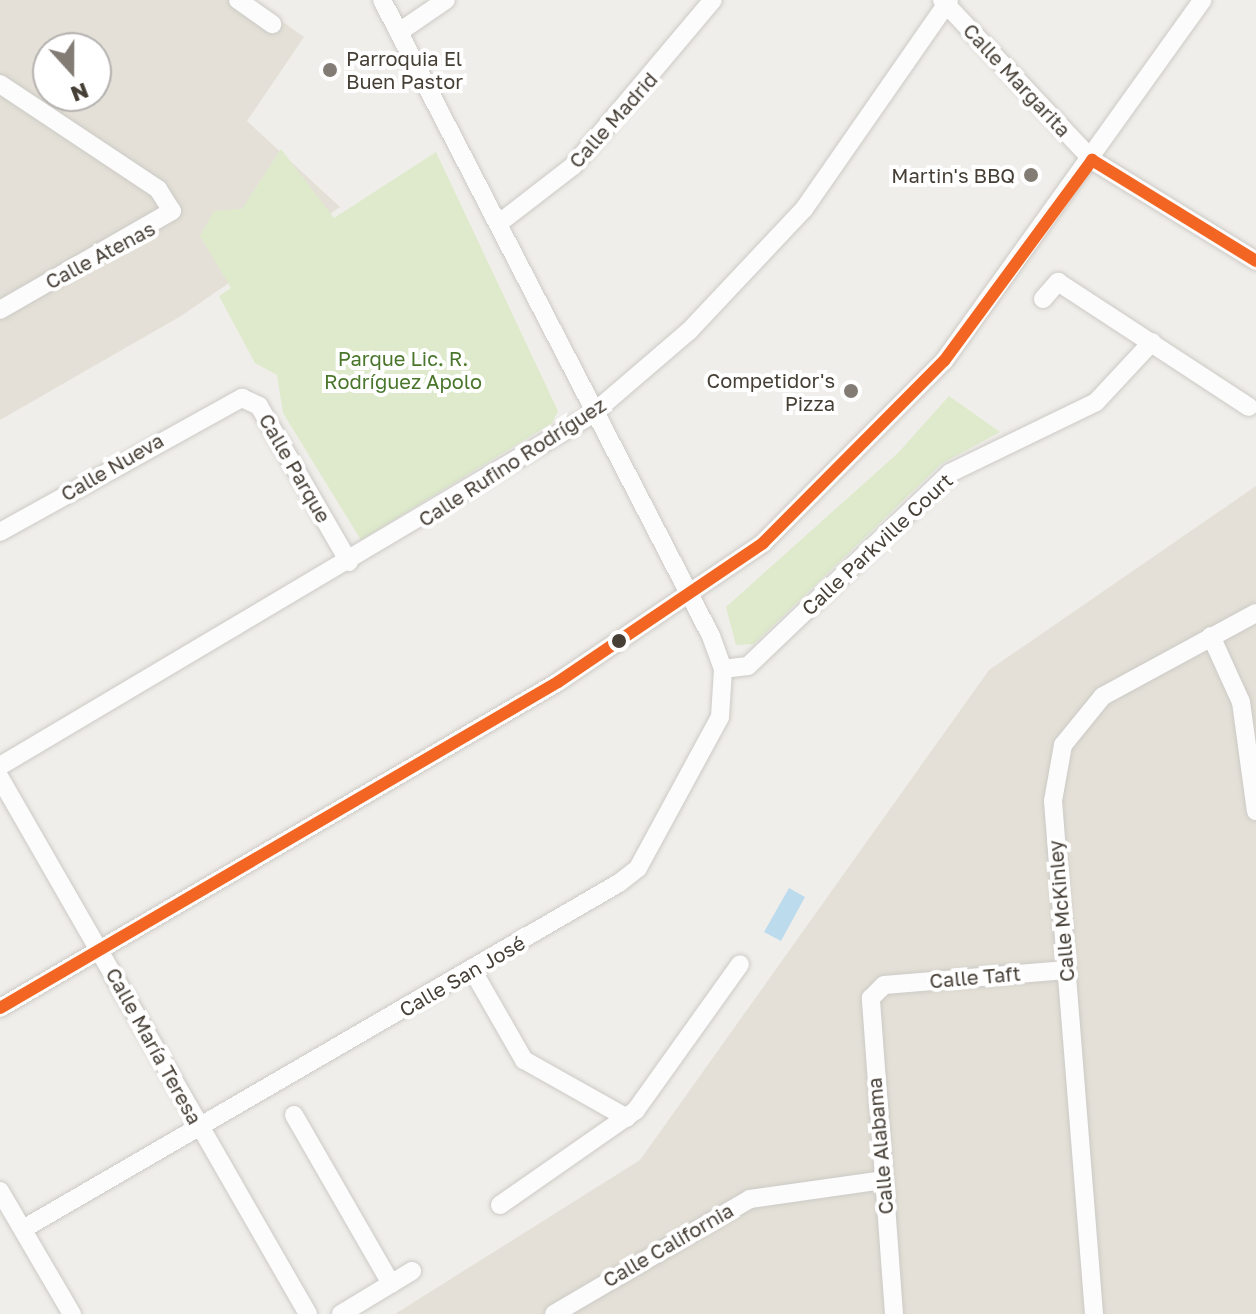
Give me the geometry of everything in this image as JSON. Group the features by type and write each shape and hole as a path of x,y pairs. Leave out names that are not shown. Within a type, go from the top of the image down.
{"street":[{"path":"238,0 272,24"},
{"name":"Calle San José","path":"23,1229 473,971 638,868 716,727 723,669 692,595 591,415 402,30 382,0"},
{"path":"402,30 446,0"},
{"name":"Calle Madrid","path":"498,224 573,166 713,0"},
{"path":"0,1008 97,945 558,682 692,595 763,543 944,361 1092,160 1202,0"},
{"name":"Calle Margarita","path":"945,2 1092,160 1256,261"},
{"name":"Calle Rufino Rodríguez","path":"0,766 349,562 591,415 689,331 804,209 945,2"},
{"name":"Calle Atenas","path":"0,84 158,189 171,202 171,218 0,310"},
{"path":"1043,299 1058,282 1249,407"},
{"name":"Calle Parkville Court","path":"723,669 748,666 950,473 1096,402 1152,342"},
{"name":"Calle Parque","path":"225,402 242,398 259,406 349,562"},
{"name":"Calle Nueva","path":"0,532 225,402"},
{"name":"Calle McKinley","path":"1094,1314 1053,801 1063,745 1103,696 1256,613"},
{"path":"1211,636 1241,702 1256,811"},
{"name":"Calle María Teresa","path":"0,778 308,1314"},
{"path":"500,1205 627,1118 740,964"},
{"name":"Calle Taft","path":"884,985 1066,970"},
{"path":"473,971 524,1060 627,1118"},
{"name":"Calle Alabama","path":"884,985 869,1009 894,1314"},
{"path":"294,1115 391,1284"},
{"name":"Calle California","path":"554,1314 750,1199 883,1180"},
{"path":"0,1191 72,1314"},
{"path":"341,1314 412,1271"}],"shaded area":[{"path":"0,0 252,0 304,37 247,121 340,207 181,316 0,420"},
{"path":"1256,486 1256,1314 395,1314 640,1160 989,670"}],"green space":[{"name":"Parque Lic. R. Rodríguez Apolo","path":"281,149 334,218 436,152 558,411 552,423 361,540 283,413 277,375 255,363 219,296 231,288 200,236 214,211 242,209"},
{"path":"949,396 1000,432 941,464 754,644 736,645 726,607 898,453"}],"water":[{"path":"789,888 805,897 781,941 764,932"}],"transit line":[{"path":"1092,160 1256,261"},
{"path":"0,1008 558,682 763,543 944,361 1092,160"}],"place":[{"name":"Parroquia El Buen Pastor","path":"330,70"},
{"name":"Martin's BBQ","path":"1031,175"},
{"name":"Competidor's Pizza","path":"851,391"}]}
